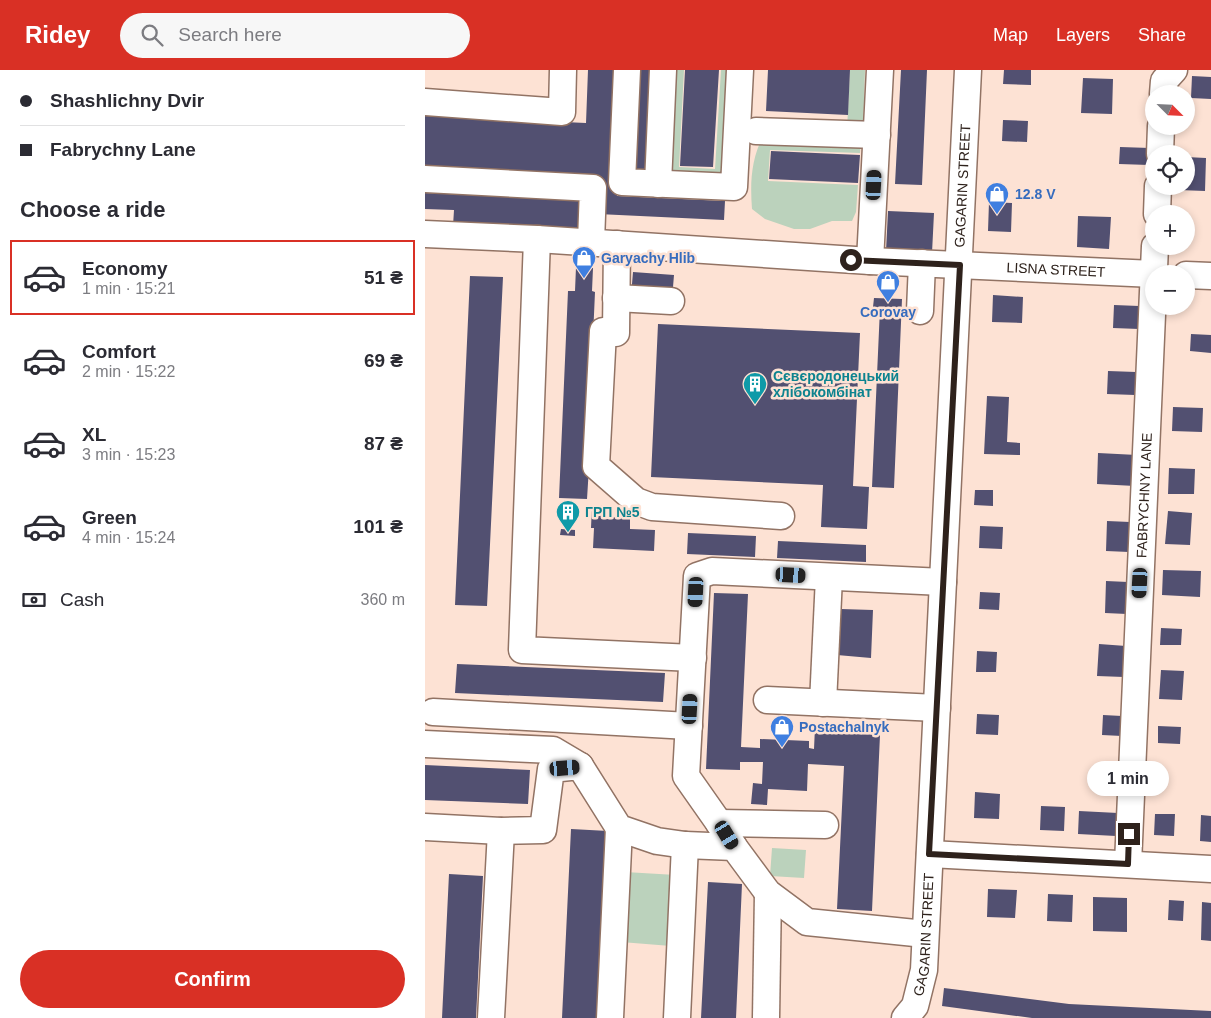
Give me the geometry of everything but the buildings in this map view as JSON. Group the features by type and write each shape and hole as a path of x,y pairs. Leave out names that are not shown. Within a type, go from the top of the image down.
{"street":[{"path":"425,102 562,112 563,70"},
{"path":"627,70 622,182 734,187 740,70"},
{"path":"658,184 663,70"},
{"path":"870,261 880,70"},
{"name":"GAGARIN STREET","path":"912,1014 924,970 969,70"},
{"path":"1164,85 1164,81 1174,70"},
{"path":"756,131 877,135"},
{"path":"425,179 593,188 591,242"},
{"name":"LISNA STREET","path":"425,234 591,242 870,261 1145,274"},
{"path":"537,239 522,650 693,658"},
{"path":"617,244 615,333 603,331 596,466 636,501 652,507 781,516"},
{"path":"920,311 923,263"},
{"path":"1195,275 1211,276"},
{"path":"616,298 671,302"},
{"name":"FABRYCHNY LANE","path":"1128,864 1152,315"},
{"path":"925,934 807,922 768,893 686,776 697,576 712,571 943,582"},
{"path":"823,703 829,577"},
{"path":"767,700 937,708"},
{"path":"433,712 689,726"},
{"path":"425,744 553,750 580,766 619,828 610,1018"},
{"path":"425,828 501,831 543,830 551,769 580,766"},
{"path":"719,823 825,825"},
{"path":"619,828 657,841 685,845 734,847"},
{"path":"491,1018 501,831"},
{"path":"677,1018 685,845"},
{"path":"929,854 1211,869"},
{"path":"766,1018 768,893"}],"green space":[{"path":"669,70 684,70 679,167 715,169 721,70 735,70 730,182 668,174"},
{"path":"850,70 865,70 863,131 847,130"},
{"path":"763,136 861,139 860,153 770,150 768,181 858,185 856,212 852,221 832,221 810,229 794,229 765,219 752,209 752,172"},
{"path":"772,848 806,850 804,878 770,876"},
{"path":"625,872 676,875 671,946 621,942"}],"place":[{"name":"12.8 V","path":"997,215"},
{"name":"Garyachy Hlib","path":"584,279"},
{"name":"Corovay","path":"888,303"},
{"name":"Сєвєродонецький хлібокомбінат","path":"755,405"},
{"name":"ГРП №5","path":"568,533"},
{"name":"Postachalnyk","path":"782,748"}],"route":[{"path":"851,260 960,265 929,854 1128,864 1129,834"}]}
